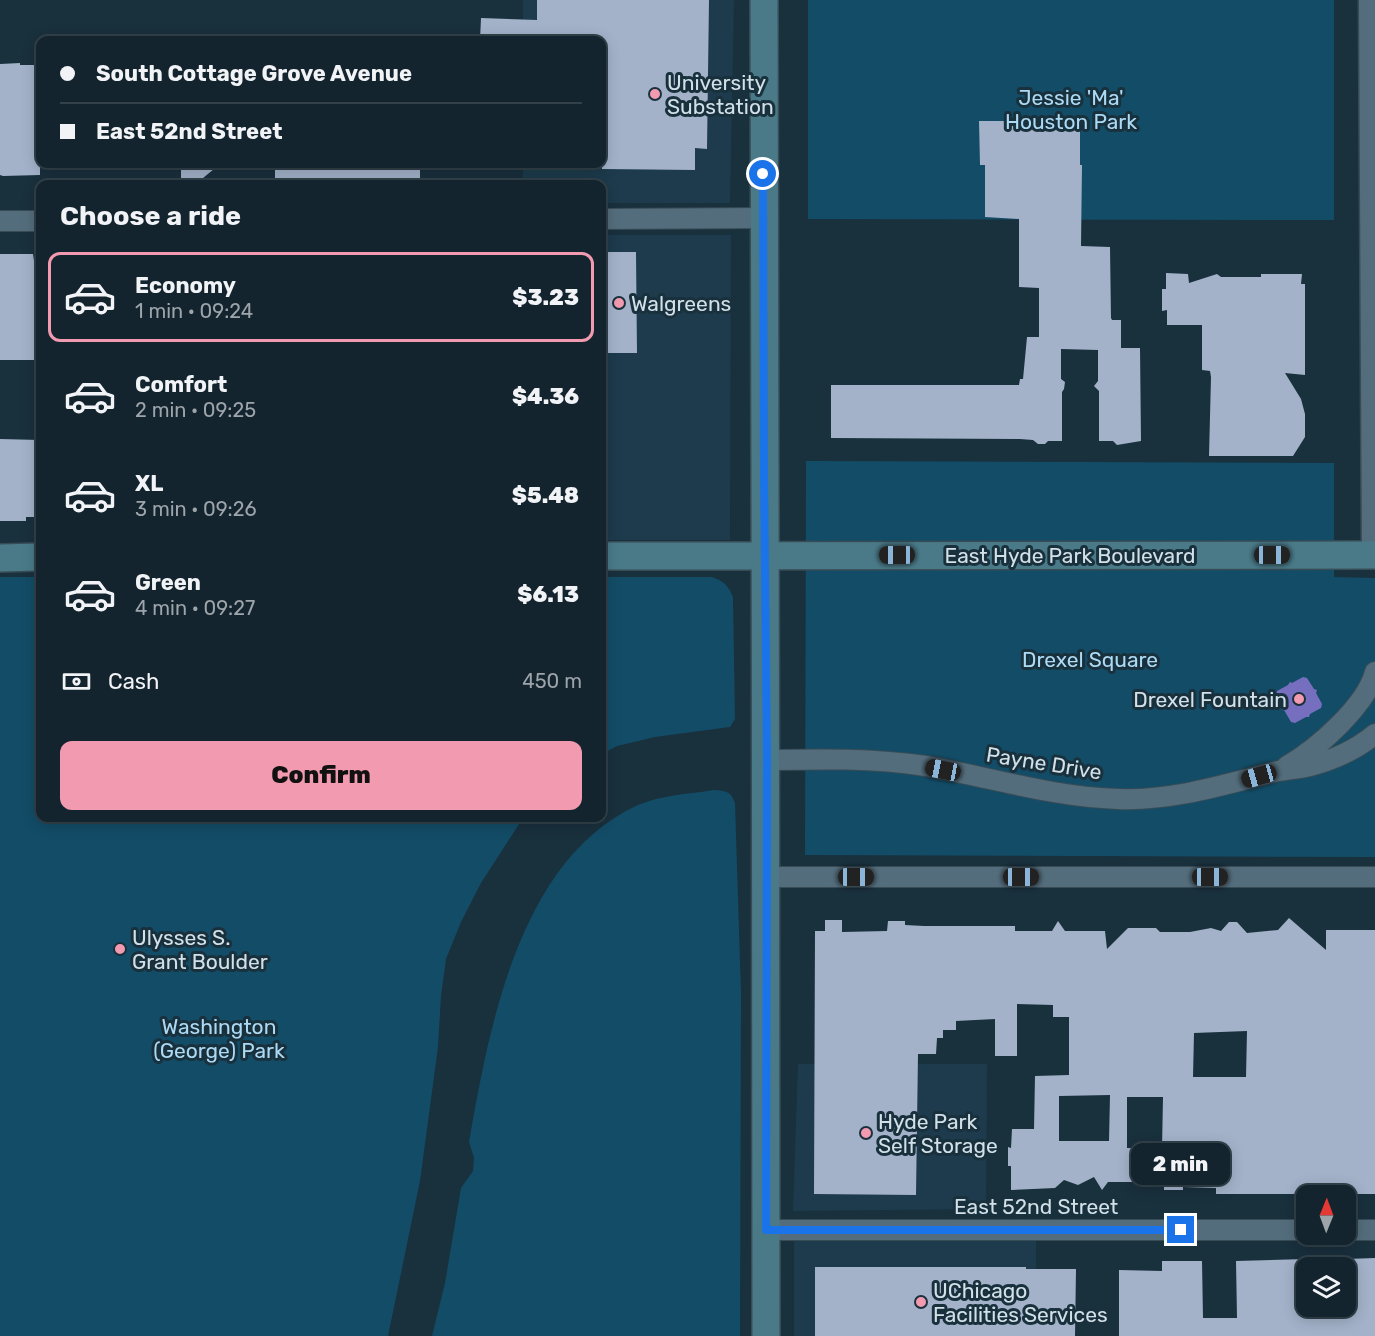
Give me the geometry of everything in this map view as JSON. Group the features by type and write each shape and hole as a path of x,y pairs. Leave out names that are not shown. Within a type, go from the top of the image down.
{"main road":[{"path":"764,0 763,218 767,760 766,1336"},
{"name":"East Hyde Park Boulevard","path":"606,556 1375,556"},
{"path":"0,558 36,557"}],"street":[{"path":"1371,0 1375,556"},
{"path":"606,219 763,218"},
{"path":"0,221 36,220"},
{"name":"Payne Drive","path":"1276,771 1306,755 1344,720 1374,676"},
{"name":"Payne Drive","path":"767,760 882,761 924,766 1073,796 1120,799 1198,792 1276,771 1311,766 1360,746 1375,734"},
{"path":"766,877 1375,877"},
{"name":"East 52nd Street","path":"766,1230 1296,1230"},
{"path":"1356,1230 1375,1230"}],"shaded area":[{"name":"University Substation","path":"523,0 734,0 730,203 606,203 606,180 523,180 523,168 606,168 606,36 523,36"},
{"path":"606,235 731,235 730,540 606,540"},
{"name":"Drexel Fountain","path":"1303,677 1307,678 1317,690 1316,693 1322,704 1321,708 1309,717 1295,723 1291,722 1282,710 1276,695 1277,691 1290,682"},
{"path":"798,1064 987,1064 986,1209 793,1211"},
{"name":"UChicago Facilities Services","path":"1036,1239 1037,1336 794,1336 794,1241"}],"green space":[{"name":"Jessie 'Ma' Houston Park","path":"808,0 1334,0 1334,220 808,219"},
{"name":"Drexel Square","path":"806,461 1334,463 1334,577 1375,578 1375,857 805,855"},
{"name":"Washington (George) Park","path":"0,577 36,577 36,822 520,822 481,883 461,922 446,959 438,1047 420,1181 388,1336 0,1336"},
{"path":"606,577 711,577 722,581 733,597 735,719 730,727 655,737 617,746 606,752"},
{"path":"714,790 728,792 735,803 741,993 740,1336 432,1336 445,1283 461,1188 473,1171 474,1158 469,1142 487,1049 516,951 538,905 564,864 597,830 638,805 666,797"}],"building":[{"name":"University Substation","path":"537,0 709,0 707,149 695,148 695,170 602,169 606,168 606,36 480,36 481,18 537,20"},
{"path":"0,64 36,65 36,168 40,168 40,175 0,175"},
{"path":"979,121 1080,121 1081,246 1110,247 1111,318 1121,320 1121,348 1140,348 1141,441 1117,445 1113,441 1099,441 1099,391 1094,386 1098,381 1098,350 1061,349 1061,379 1065,382 1062,392 1062,441 1038,444 1033,440 1020,439 831,438 831,385 1019,385 1020,379 1023,379 1027,337 1039,337 1039,288 1019,287 1019,219 985,217 985,165 980,165"},
{"path":"181,168 215,168 201,180 181,180"},
{"path":"275,168 420,168 420,180 275,180"},
{"name":"Walgreens","path":"606,252 636,252 637,353 606,353"},
{"path":"0,254 33,254 34,261 36,261 36,360 0,360"},
{"path":"1166,273 1188,274 1189,283 1217,274 1221,277 1261,277 1261,274 1302,274 1301,284 1305,284 1305,375 1285,373 1301,399 1305,414 1305,437 1293,456 1209,456 1211,377 1210,371 1202,370 1202,325 1167,325 1167,310 1162,311 1162,289 1166,289"},
{"path":"0,439 36,440 36,517 26,517 26,521 0,521"},
{"path":"1289,918 1326,950 1326,930 1375,930 1375,1194 1356,1194 1356,1185 1296,1185 1296,1194 1216,1194 1216,1188 1183,1187 1183,1190 1164,1190 1164,1182 1108,1182 1102,1190 1094,1177 1078,1185 1064,1180 1055,1188 1011,1190 1008,1147 1011,1148 1012,1129 1034,1129 1035,1076 1069,1075 1069,1017 1053,1017 1053,1005 1017,1004 1017,1056 995,1056 995,1019 956,1021 956,1030 943,1030 943,1038 937,1038 936,1054 918,1054 916,1195 814,1194 815,931 825,931 825,920 842,920 842,932 887,931 888,921 905,921 905,925 1015,926 1015,931 1052,931 1058,921 1065,931 1105,931 1107,949 1128,928 1156,928 1160,932 1190,932 1211,928 1221,931 1229,922 1237,922 1247,933 1278,930","holes":["1247,1031 1246,1077 1193,1077 1194,1033","1110,1095 1109,1141 1059,1141 1059,1096","1127,1097 1163,1097 1162,1149 1127,1148"]},
{"path":"1375,1258 1375,1336 1119,1336 1119,1270 1162,1271 1162,1261 1202,1261 1203,1318 1237,1318 1236,1261 1296,1259 1296,1317 1356,1317 1356,1259"},
{"name":"UChicago Facilities Services","path":"815,1267 1076,1269 1075,1336 815,1336"}],"place":[{"name":"University Substation","path":"655,94"},
{"name":"Walgreens","path":"619,303"},
{"name":"Drexel Fountain","path":"1299,699"},
{"name":"Ulysses S. Grant Boulder","path":"120,949"},
{"name":"Hyde Park Self Storage","path":"866,1133"},
{"name":"UChicago Facilities Services","path":"921,1302"}],"route":[{"path":"763,174 767,760 766,1230 1181,1230"}]}
